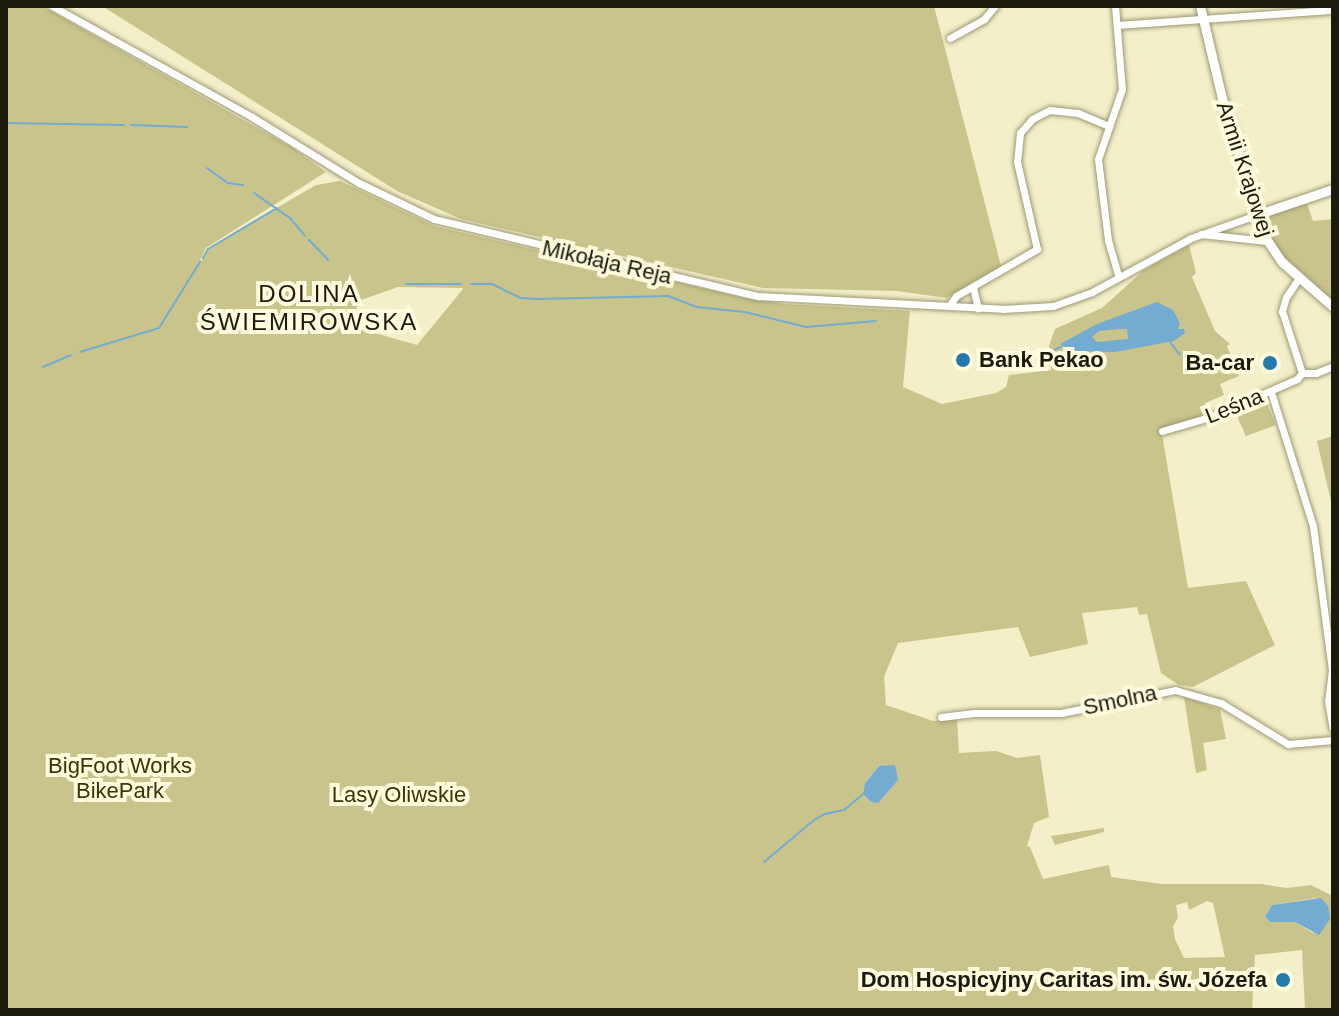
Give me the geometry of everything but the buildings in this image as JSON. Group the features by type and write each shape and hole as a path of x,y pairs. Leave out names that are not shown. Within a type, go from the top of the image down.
{"street":[{"name":"Mikołaja Reja","path":"52,6 252,117 359,183 434,219 758,296 978,308 1032,309 1064,304 1201,234 1333,189"},
{"path":"950,38 977,24 995,6"},
{"path":"1115,6 1122,89 1100,145 1099,182 1108,240 1118,275"},
{"name":"Armii Krajowej","path":"1200,6 1256,215 1267,241 1299,278 1333,307"},
{"path":"1117,25 1333,10"},
{"path":"949,306 956,296 1037,249 1017,162 1020,133 1032,119 1050,110 1078,113 1109,126"},
{"path":"1201,234 1267,241"},
{"path":"1299,278 1286,297 1282,311 1302,373"},
{"path":"973,287 978,308"},
{"name":"Leśna","path":"1162,431 1210,417 1271,392 1302,373 1316,373 1333,366"},
{"path":"1271,392 1313,526 1332,670 1328,701 1333,728"},
{"name":"Smolna","path":"941,717 974,713 1061,713 1175,690 1221,703 1288,744 1333,740"}],"green space":[{"path":"6,6 42,6 291,147 326,172 206,248 196,269 208,250 232,234 316,185 340,181 434,226 744,298 784,304 910,311 903,387 942,404 996,393 1006,387 1009,375 1051,370 1049,346 1055,329 1102,308 1144,270 1189,245 1196,273 1192,277 1215,331 1230,344 1227,346 1239,376 1220,384 1224,395 1205,403 1209,415 1161,428 1188,588 1246,581 1275,645 1193,687 1179,685 1161,673 1147,614 1139,615 1137,607 1082,613 1088,644 1030,657 1018,627 898,643 884,677 886,705 933,721 957,719 959,753 996,751 1017,758 1040,755 1049,817 1034,823 1027,846 1043,879 1109,865 1111,877 1162,884 1261,884 1287,888 1311,885 1333,896 1333,1010 1305,1010 1302,950 1255,955 1252,1010 6,1010","holes":["398,287 463,288 417,345 347,325 361,300","879,766 891,788 871,802 863,794 865,783","1316,898 1313,933 1295,922 1270,922 1265,917 1272,905","1207,901 1213,903 1225,957 1184,958 1173,926 1178,918 1176,905 1187,902 1189,910"]},
{"path":"102,6 934,6 1001,266 947,298 897,291 763,288 461,219 397,191"},
{"path":"1307,204 1313,221 1333,219 1333,301 1278,251 1266,227 1266,216"},
{"path":"1265,399 1276,425 1246,436 1235,412"},
{"path":"1333,436 1331,444 1333,510 1317,441"},
{"path":"1184,697 1220,709 1226,739 1203,743 1207,770 1196,773"},
{"path":"1104,828 1104,832 1055,845 1051,836"}],"water":[{"path":"1157,302 1173,310 1180,323 1178,329 1184,329 1185,333 1174,341 1115,352 1069,351 1060,344 1097,324","holes":["1127,329 1128,339 1097,342 1092,337 1099,331"]},
{"path":"895,765 898,780 878,803 871,802 863,794 865,783 879,766"},
{"path":"1321,898 1328,906 1330,919 1319,935 1295,922 1270,922 1265,917 1272,905"}],"waterway":[{"path":"6,123 124,125"},
{"path":"131,125 187,127"},
{"path":"207,168 228,183 243,185"},
{"path":"254,193 290,218 305,236"},
{"path":"203,258 208,249 277,208"},
{"path":"309,240 328,260"},
{"path":"80,352 159,328 200,262"},
{"path":"406,284 461,284"},
{"path":"471,284 492,284 521,298 537,299 668,296 696,307 745,312 806,327 876,321"},
{"path":"1170,342 1180,355"},
{"path":"1049,352 1061,347"},
{"path":"43,367 71,355"},
{"path":"764,862 814,820 844,810 863,794"}],"place":[{"name":"Bank Pekao","path":"963,360"},
{"name":"Ba-car","path":"1270,363"},
{"name":"Dom Hospicyjny Caritas im. św. Józefa","path":"1283,980"}],"district":[{"name":"DOLINA ŚWIEMIROWSKA","path":"309,308"}],"park label":[{"name":"BigFoot Works BikePark","path":"120,778"},
{"name":"Lasy Oliwskie","path":"399,795"}]}
